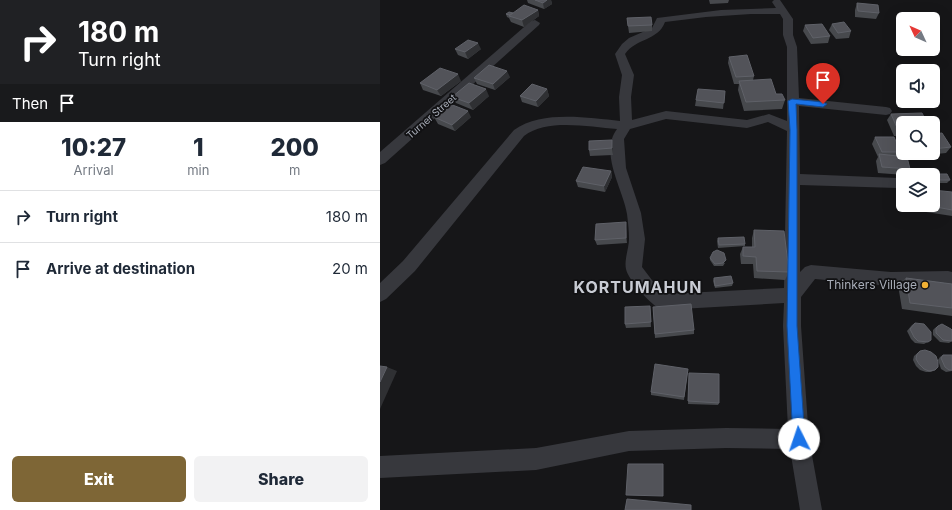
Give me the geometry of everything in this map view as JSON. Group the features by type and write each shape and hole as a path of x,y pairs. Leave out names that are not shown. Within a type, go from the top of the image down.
{"street":[{"path":"811,510 799,439 792,326 792,295 792,179 794,130 792,101 792,47 788,35 788,19 780,5 756,10 692,14 661,20 659,27 650,35 628,43 620,54 628,75 625,97 626,126 617,138 619,168 634,213 637,239 634,269 652,293 662,302 707,299 751,299 792,295 811,272 891,279 948,278"},
{"name":"Turner Street","path":"380,160 473,80 534,23"},
{"path":"792,101 886,111"},
{"path":"380,294 409,266 519,133 527,127 536,124 570,121 626,126 666,115 747,124 769,118 794,130"},
{"path":"792,179 896,183"},
{"path":"380,467 536,459 629,441 726,438 799,439"}],"building":[{"path":"535,0 547,0 543,3"},
{"path":"857,3 878,5 879,13 858,11"},
{"path":"524,5 538,10 522,20 509,16"},
{"path":"509,12 513,13 509,15 506,14"},
{"path":"651,17 652,25 628,26 627,18"},
{"path":"844,22 851,31 838,33 832,24"},
{"path":"822,24 830,36 813,38 805,25"},
{"path":"468,40 478,43 465,52 455,49"},
{"path":"747,55 754,76 736,77 729,57"},
{"path":"489,65 507,71 493,84 474,78"},
{"path":"440,68 458,74 437,90 420,83"},
{"path":"771,79 776,94 782,94 785,100 746,102 739,81"},
{"path":"469,83 486,89 469,103 452,97"},
{"path":"532,84 547,89 536,101 520,96"},
{"path":"698,89 725,91 724,103 696,100"},
{"path":"450,104 468,111 452,125 434,117"},
{"path":"922,113 924,116 896,116 896,125 891,114"},
{"path":"940,133 942,133 951,147 940,148"},
{"path":"875,137 894,137 896,141 896,152 882,152"},
{"path":"612,140 612,148 589,150 589,141"},
{"path":"879,154 896,156 896,160 908,160 910,168 896,168 882,167"},
{"path":"583,167 611,171 604,186 576,181"},
{"path":"940,174 947,174 950,180 940,180"},
{"path":"940,191 952,192 952,210 940,208"},
{"path":"626,222 626,238 595,240 596,224"},
{"path":"754,230 784,231 789,272 757,271 756,257 743,256 743,247 755,247"},
{"path":"744,237 745,244 719,245 718,238"},
{"path":"717,250 724,253 726,260 723,263 715,264 710,258 713,252"},
{"path":"731,276 733,283 715,286 714,278"},
{"path":"906,278 952,284 952,308 910,303"},
{"path":"691,304 694,330 655,334 653,307"},
{"path":"650,306 651,322 625,324 625,307"},
{"path":"915,323 924,324 931,332 931,340 928,342 918,341 914,337 910,329"},
{"path":"942,324 952,330 952,341 943,340 936,333 936,328"},
{"path":"925,350 936,356 938,367 935,370 929,371 924,369 916,359 917,354 920,351"},
{"path":"943,355 952,355 952,370 945,367 941,358"},
{"path":"655,364 688,369 684,397 651,392"},
{"path":"380,366 387,367 380,382"},
{"path":"689,373 719,374 719,403 688,401"},
{"path":"628,464 663,464 663,496 626,495"},
{"path":"627,499 691,505 691,510 625,510"}],"place":[{"name":"Thinkers Village","path":"925,285"}],"district":[{"name":"KORTUMAHUN","path":"638,287"}],"route":[{"path":"799,439 792,326 792,179 794,130 792,101 823,104"}]}
